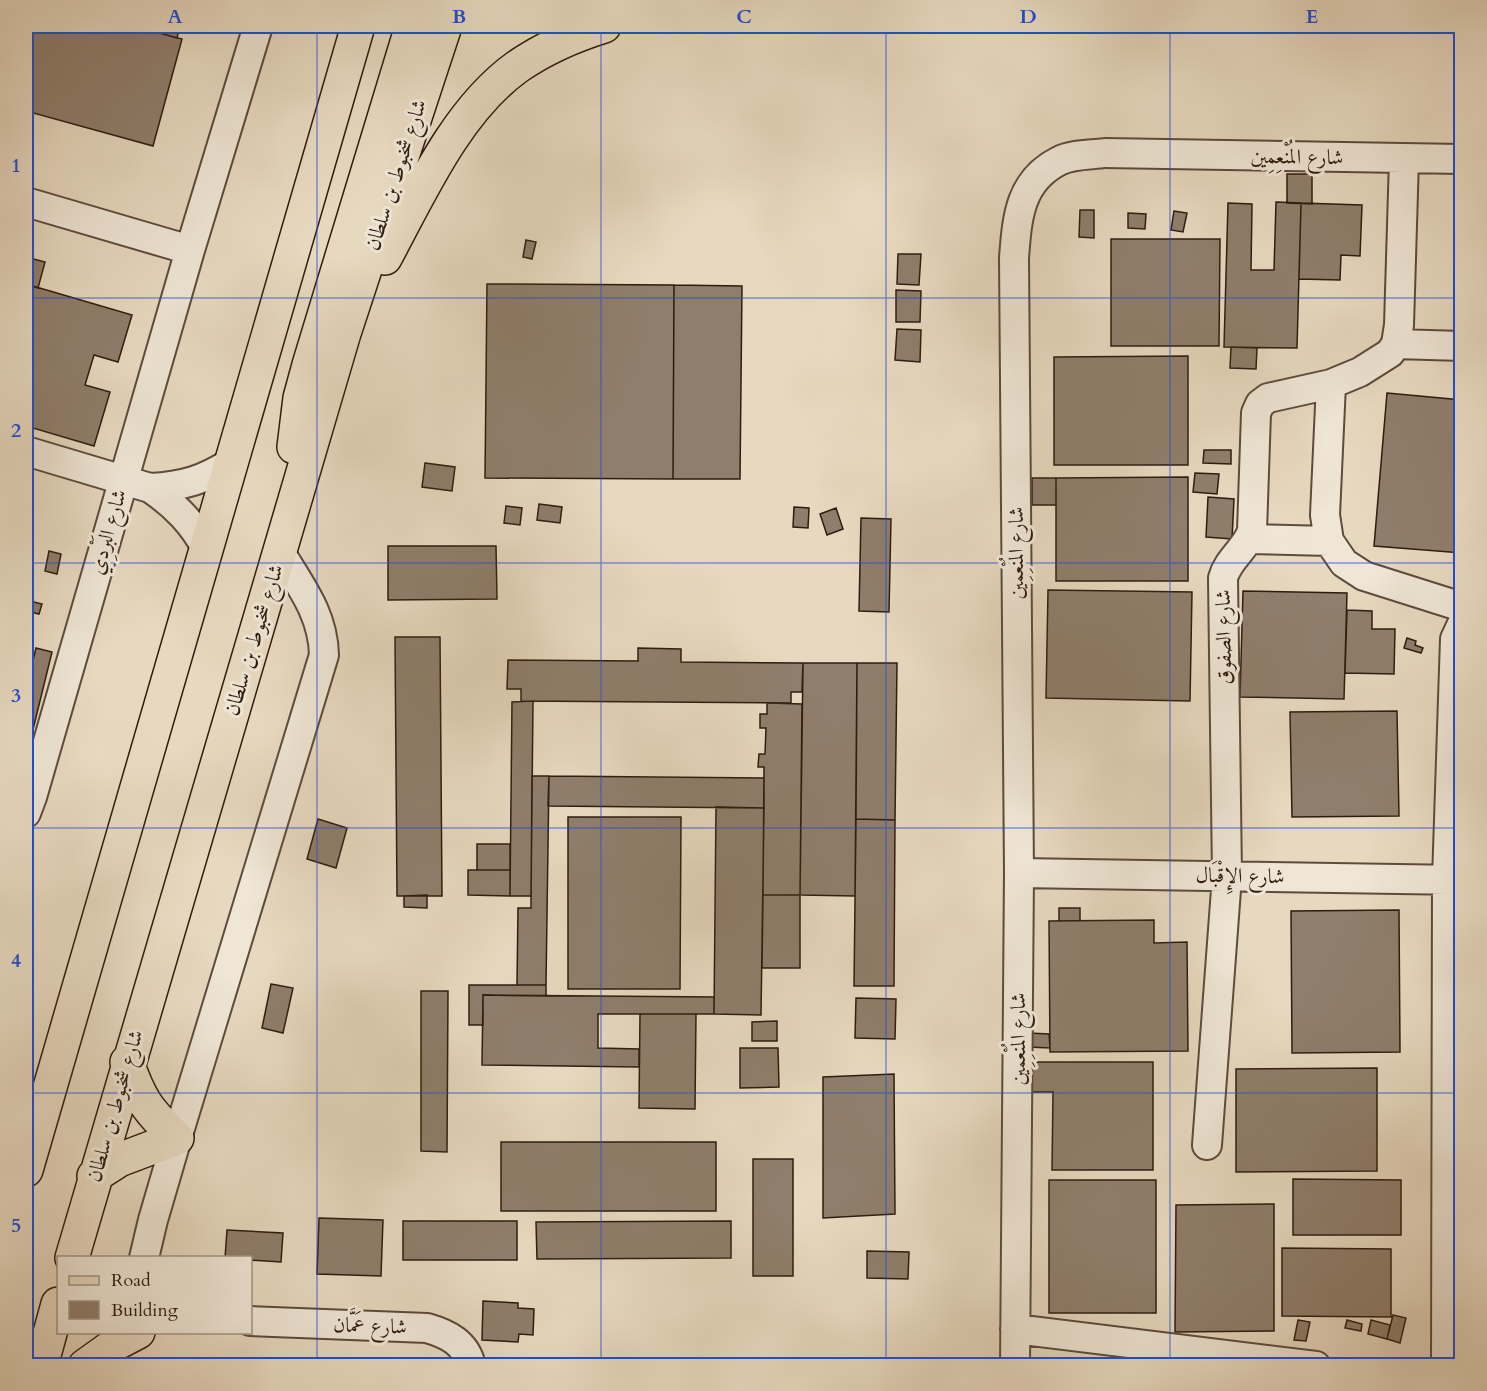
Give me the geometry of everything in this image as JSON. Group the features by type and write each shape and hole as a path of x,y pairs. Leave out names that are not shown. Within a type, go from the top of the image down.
{"main road":[{"path":"295,500 292,466 294,432 300,398 412,26"},
{"name":"شارع شخبوط بن سلطان","path":"72,1256 344,333 445,26"},
{"path":"344,333 447,146 481,100 517,67 550,48 604,26"},
{"path":"26,1170 232,462 361,32"},
{"path":"94,1176 119,1160 177,1138 156,1118 137,1092 128,1062"},
{"path":"41,1365 57,1308"},
{"path":"86,1365 134,1334"}],"street":[{"name":"شارع البَرْدِي","path":"26,813 190,250 258,26"},
{"name":"شارع المُنْعِمِين","path":"1015,1365 1019,873 1014,258 1019,211 1028,189 1041,173 1060,160 1106,153 1461,159"},
{"path":"1404,159 1399,325 1396,344 1461,345"},
{"path":"26,202 190,250"},
{"name":"شارع الصفوق","path":"1207,1145 1227,876 1223,578 1225,570 1249,539 1253,520 1256,413 1260,404 1277,395 1331,384 1360,372 1383,359 1396,344"},
{"path":"1331,384 1325,515 1329,541 1344,563 1364,576 1461,607"},
{"path":"26,451 150,488 172,487 194,482 214,474 232,462"},
{"path":"150,488 183,515 199,535 207,550"},
{"path":"1249,539 1329,541"},
{"path":"144,1256 177,1138 324,656 324,637 313,607 280,552"},
{"path":"1446,1365 1454,880 1455,639 1461,624"},
{"name":"شارع الإِقْبَال","path":"1019,873 1454,880"},
{"name":"شارع عَمَّان","path":"252,1321 428,1328 445,1333 460,1343 470,1358 471,1365"},
{"path":"1015,1329 1316,1365"}],"building":[{"path":"26,26 132,26 182,39 153,146 26,111"},
{"path":"155,26 180,26 177,38 153,31"},
{"path":"1287,174 1312,174 1312,204 1287,203"},
{"path":"1276,202 1301,203 1297,348 1224,347 1228,203 1252,204 1251,270 1274,270"},
{"path":"1301,203 1362,205 1360,256 1341,255 1340,280 1299,279"},
{"path":"1080,210 1094,210 1094,238 1079,237"},
{"path":"1174,211 1187,213 1183,232 1171,230"},
{"path":"1128,213 1146,214 1145,229 1128,228"},
{"path":"1111,239 1220,239 1219,346 1111,346"},
{"path":"526,240 536,242 532,259 523,257"},
{"path":"898,254 921,254 919,285 897,284"},
{"path":"26,257 45,262 38,288 26,284"},
{"path":"26,284 132,315 118,362 94,355 85,385 110,392 94,446 26,426"},
{"path":"487,284 674,285 673,479 485,478"},
{"path":"674,285 742,286 740,479 673,479"},
{"path":"896,290 921,291 920,322 896,322"},
{"path":"897,329 921,330 920,362 895,360"},
{"path":"1231,347 1257,348 1256,369 1230,368"},
{"path":"1188,356 1188,465 1054,465 1054,357"},
{"path":"1387,393 1462,400 1462,553 1374,546"},
{"path":"1204,450 1231,450 1231,464 1203,463"},
{"path":"425,463 455,467 452,491 422,487"},
{"path":"1195,473 1219,474 1217,494 1193,492"},
{"path":"1188,477 1188,581 1056,581 1056,478"},
{"path":"1032,478 1056,478 1056,505 1032,505"},
{"path":"1208,497 1234,499 1232,539 1206,537"},
{"path":"539,504 562,507 560,523 537,520"},
{"path":"506,506 522,508 520,525 504,523"},
{"path":"794,507 809,508 808,528 793,527"},
{"path":"836,508 843,529 827,535 820,514"},
{"path":"861,518 891,519 889,612 859,611"},
{"path":"388,546 496,546 497,599 388,600"},
{"path":"49,551 61,554 57,574 45,571"},
{"path":"1048,590 1192,592 1190,701 1046,698"},
{"path":"1243,591 1347,593 1344,699 1240,697"},
{"path":"26,600 42,604 39,614 26,611"},
{"path":"1347,610 1372,611 1372,629 1395,629 1394,674 1345,673"},
{"path":"395,637 440,637 442,896 397,896"},
{"path":"1407,638 1416,641 1415,645 1423,648 1421,653 1404,648"},
{"path":"36,648 52,652 27,754 26,689"},
{"path":"638,648 681,649 681,662 803,663 802,692 791,692 791,703 521,701 521,689 507,689 508,660 638,661"},
{"path":"803,663 857,663 855,896 800,895"},
{"path":"857,663 897,663 895,820 856,819"},
{"path":"533,701 531,896 510,896 512,702"},
{"path":"767,703 802,704 800,895 763,895 764,767 758,767 759,754 765,754 766,728 760,728 760,714 767,714"},
{"path":"1397,711 1399,816 1292,817 1290,712"},
{"path":"532,776 549,776 546,985 517,985 518,908 531,908"},
{"path":"549,776 764,778 764,808 548,806"},
{"path":"716,807 764,808 761,1015 714,1014"},
{"path":"568,817 681,817 680,989 568,989"},
{"path":"318,819 347,828 336,868 307,859"},
{"path":"856,819 895,820 894,986 854,986"},
{"path":"477,844 510,844 510,870 477,870"},
{"path":"468,870 510,870 510,896 468,895"},
{"path":"427,895 427,908 404,907 404,896"},
{"path":"763,895 800,895 800,968 762,968"},
{"path":"1059,908 1080,908 1080,921 1059,921"},
{"path":"1399,910 1400,1052 1292,1053 1291,911"},
{"path":"1154,920 1154,943 1187,942 1188,1051 1050,1052 1049,921"},
{"path":"271,984 293,988 283,1033 262,1028"},
{"path":"469,985 546,985 546,996 483,995 483,1025 469,1025"},
{"path":"421,991 448,991 447,1152 421,1151"},
{"path":"483,995 714,997 714,1014 598,1014 598,1048 639,1049 639,1067 482,1065"},
{"path":"856,998 896,999 895,1039 855,1038"},
{"path":"640,1014 696,1014 695,1109 639,1108"},
{"path":"777,1021 777,1041 752,1041 752,1022"},
{"path":"1028,1033 1049,1034 1050,1048 1028,1047"},
{"path":"740,1048 778,1048 779,1087 740,1088"},
{"path":"1026,1062 1153,1062 1153,1170 1052,1170 1053,1092 1026,1092"},
{"path":"1377,1068 1377,1171 1236,1172 1236,1069"},
{"path":"894,1074 895,1214 823,1218 823,1077"},
{"path":"501,1142 716,1142 716,1211 501,1211"},
{"path":"753,1159 793,1159 793,1276 753,1276"},
{"path":"1293,1179 1401,1180 1401,1235 1293,1235"},
{"path":"1049,1180 1156,1180 1156,1313 1049,1313"},
{"path":"1274,1204 1274,1331 1175,1332 1176,1205"},
{"path":"319,1218 383,1220 381,1276 317,1274"},
{"path":"403,1221 517,1221 517,1260 403,1260"},
{"path":"731,1221 731,1258 537,1259 536,1222"},
{"path":"227,1230 283,1233 281,1262 252,1260 252,1256 225,1256"},
{"path":"1282,1248 1391,1249 1391,1317 1282,1316"},
{"path":"867,1251 909,1252 908,1279 867,1278"},
{"path":"483,1301 518,1303 518,1308 534,1309 533,1335 519,1334 518,1342 482,1340"},
{"path":"1393,1315 1406,1318 1400,1343 1387,1339"},
{"path":"1298,1320 1310,1322 1306,1341 1294,1340"},
{"path":"1347,1320 1362,1324 1361,1331 1345,1328"},
{"path":"1371,1320 1390,1325 1387,1339 1368,1334"},
{"path":"491,1361 531,1362 531,1366 490,1366"}]}
